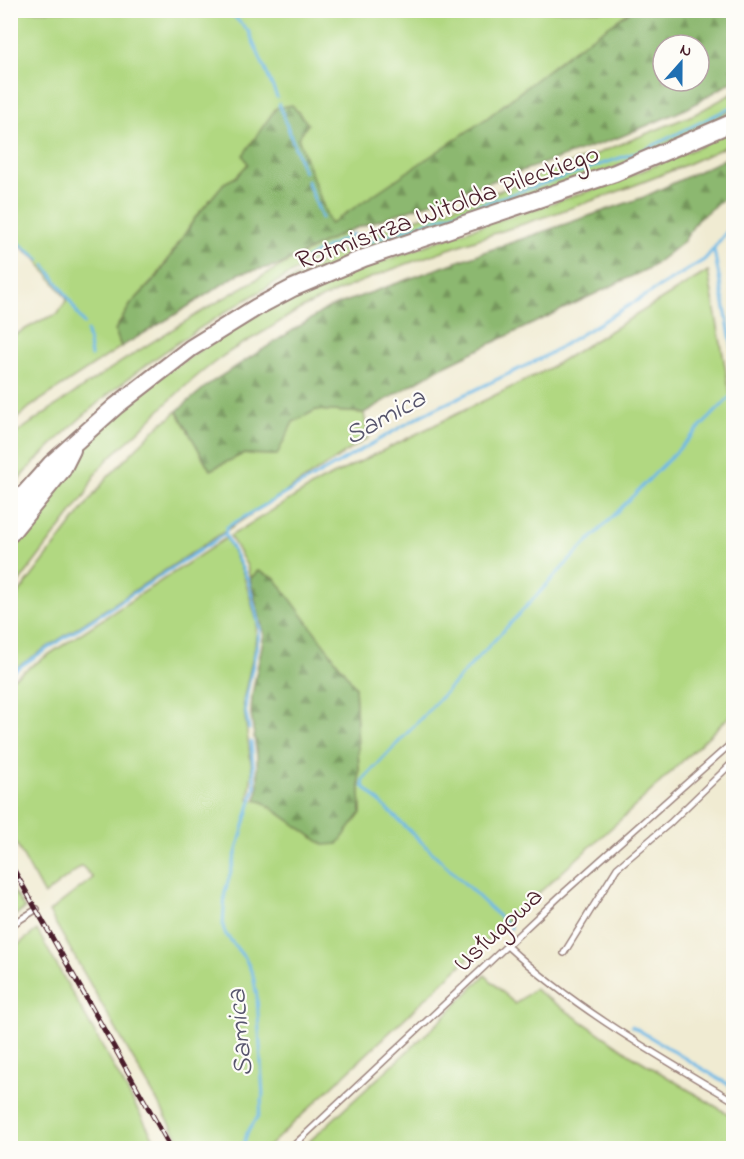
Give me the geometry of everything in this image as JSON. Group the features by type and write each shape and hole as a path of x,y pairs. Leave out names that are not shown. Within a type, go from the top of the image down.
{"main road":[{"name":"Rotmistrza Witolda Pileckiego","path":"10,510 51,464 116,406 191,348 293,288 364,258 615,173 734,122"},
{"name":"Rotmistrza Witolda Pileckiego","path":"10,534 62,470 75,444"}],"lane":[{"name":"Usługowa","path":"291,1149 560,896 734,741"},
{"path":"564,953 617,868 670,823 734,761"},
{"path":"10,926 37,909"},
{"path":"507,946 526,963 625,1036 734,1101"}],"green space":[{"path":"11,11 631,11 572,51 487,118 330,225 298,138 255,139 244,155 248,164 236,177 224,183 195,218 157,276 131,304 115,330 121,347 30,407 11,424 11,337 58,314 67,299 36,259 11,239"},
{"path":"631,11 733,11 733,81 688,108 620,137 345,232 280,265 240,273 121,347 115,330 131,304 158,276 195,218 224,183 236,177 248,164 243,155 276,108 292,105 308,124 298,138 330,224 487,118 572,51"},
{"path":"733,93 733,110 697,130 614,168 266,294 371,234 499,191 599,153 695,114"},
{"path":"733,128 733,143 681,167 628,188 410,263 356,284 304,307 230,351 178,392 102,465 86,494 11,593 11,545 52,494 80,450 109,419 154,381 236,326 302,292 456,234 611,184 701,146"},
{"path":"733,155 733,191 697,220 684,241 651,267 440,368 364,413 316,410 293,422 277,455 243,454 210,470 177,411 210,383 328,308 644,197"},
{"path":"345,232 353,239 233,307 158,356 122,383 52,445 11,488 11,437 174,328 258,278"},
{"path":"708,271 733,411 733,713 267,1148 184,1148 49,912 93,878 82,866 44,895 11,834 10,680 226,538 243,573 257,622 255,647 243,701 252,771 249,799 263,802 324,845 361,813 355,686 258,571 250,579 247,566 230,536 319,482 546,370"},
{"path":"316,410 364,413 368,438 11,671 10,605 106,479 160,424 177,411 210,470 243,454 276,455 293,422"},
{"path":"258,571 275,578 355,686 361,813 338,844 324,845 263,802 256,800 257,756 251,715 252,695 264,635 250,579"},
{"path":"10,886 25,909 11,918 10,918"},
{"path":"37,930 159,1148 11,1148 11,950"},
{"path":"485,975 515,1004 534,989 633,1056 733,1117 733,1148 302,1148 438,1023"}],"waterway":[{"path":"228,10 249,32 277,97"},
{"path":"279,104 304,172"},
{"path":"365,243 644,150 734,106"},
{"path":"307,181 322,218"},
{"name":"Samica","path":"249,729 245,709 260,630 248,580 225,534 227,527 422,415 542,358 704,260 734,225"},
{"path":"306,258 353,234"},
{"path":"10,236 40,260"},
{"path":"714,250 734,356"},
{"path":"45,265 84,324"},
{"path":"87,331 91,356"},
{"path":"511,928 363,786 364,779 569,561 734,393"},
{"path":"10,673 225,534"},
{"name":"Samica","path":"243,1148 247,1133 258,1116 263,1097 257,997 253,975 246,960 225,933 223,926 225,892 255,787 251,742"},
{"path":"632,1026 734,1088"}],"railway":[{"path":"10,863 171,1148"}]}
